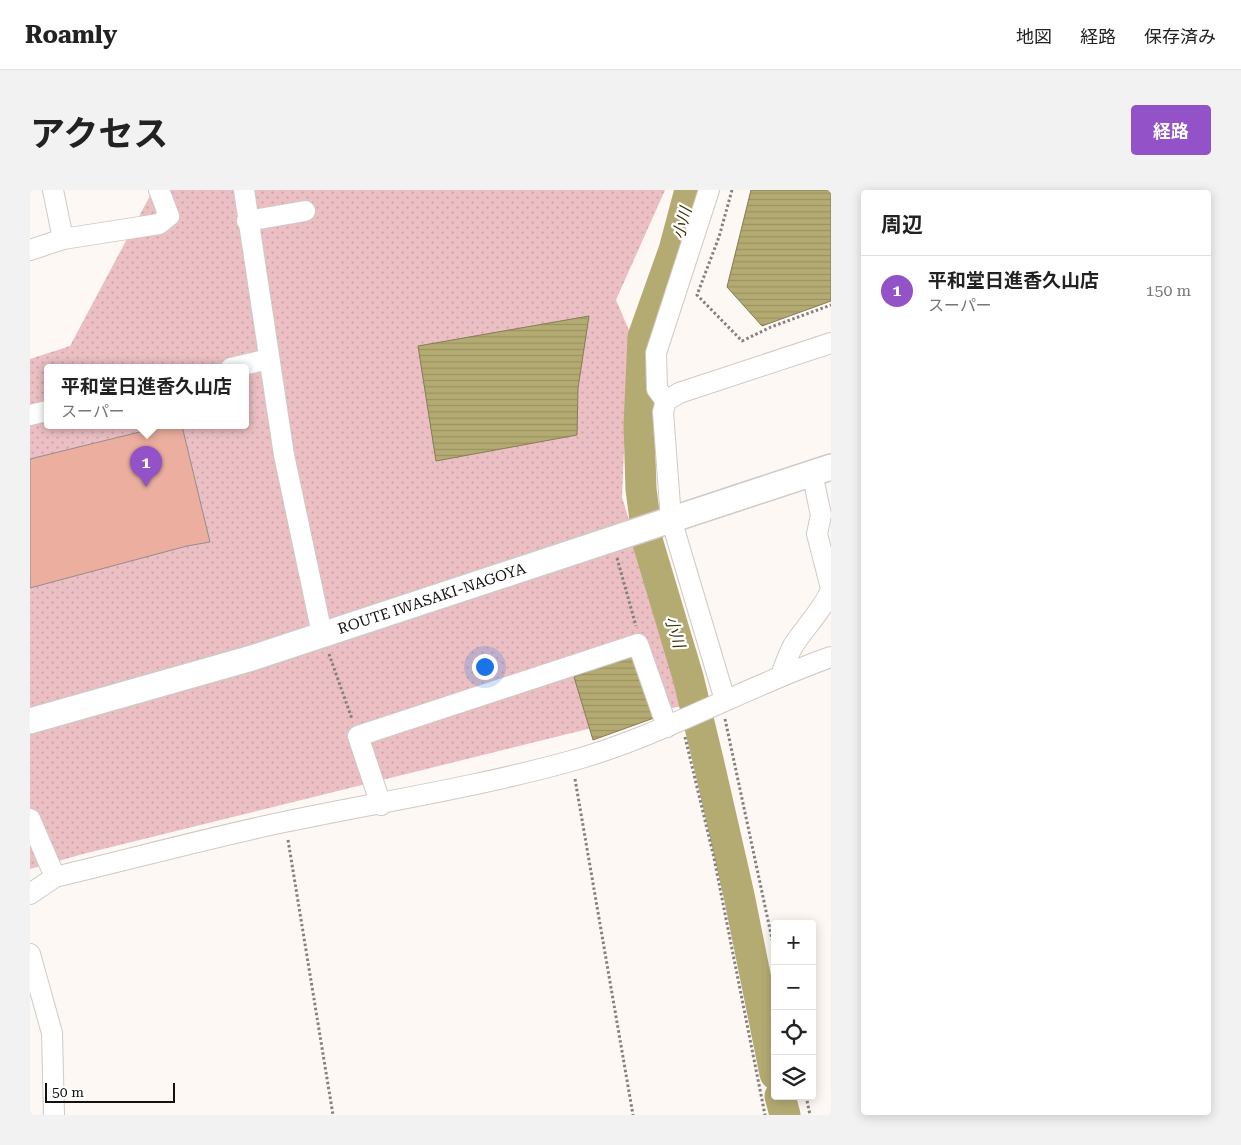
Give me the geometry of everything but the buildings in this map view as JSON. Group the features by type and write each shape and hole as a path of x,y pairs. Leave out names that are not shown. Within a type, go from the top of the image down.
{"main road":[{"name":"ROUTE IWASAKI-NAGOYA","path":"30,721 252,658 821,470"}],"street":[{"path":"53,190 63,240"},
{"path":"30,250 63,240 159,224 169,216 159,190"},
{"path":"244,190 247,221 284,455 322,634"},
{"path":"666,401 657,389 656,353 709,190"},
{"path":"247,221 305,211"},
{"path":"720,702 664,521 667,489 663,412 666,401 679,393 831,343"},
{"path":"247,364 269,359"},
{"path":"30,415 44,412"},
{"path":"781,675 792,648 818,609 830,597 831,588 817,534 821,515 821,470"},
{"path":"382,805 358,736 638,644 677,722"},
{"path":"30,894 55,877 285,822 382,805 572,761 677,722 781,675 831,657"},
{"path":"30,819 55,877"},
{"path":"30,954 52,1033 54,1115"}],"path":[{"path":"732,190 719,237 697,295 742,341 771,327 831,305"},
{"path":"618,536 640,640 638,644"},
{"path":"322,634 358,736"},
{"path":"720,702 771,935"},
{"path":"677,722 714,858 765,1115"},
{"path":"572,761 633,1115"},
{"path":"285,822 333,1115"},
{"path":"807,1100 810,1115"}],"shaded area":[{"path":"153,190 665,190 616,300 629,330 622,497 685,705 83,854 30,869 30,359 70,346"},
{"path":"751,190 831,190 831,301 762,326 727,287"},
{"path":"589,316 578,388 577,435 436,461 418,346"},
{"path":"636,652 654,718 593,740 574,677"}],"waterway":[{"name":"小川","path":"690,190 674,250 643,337 639,425 641,489 648,543 688,677 709,764 739,895 771,1055"},
{"name":"小川","path":"781,1100 785,1115"}],"place":[{"name":"平和堂日進香久山店","path":"146,487"}]}
